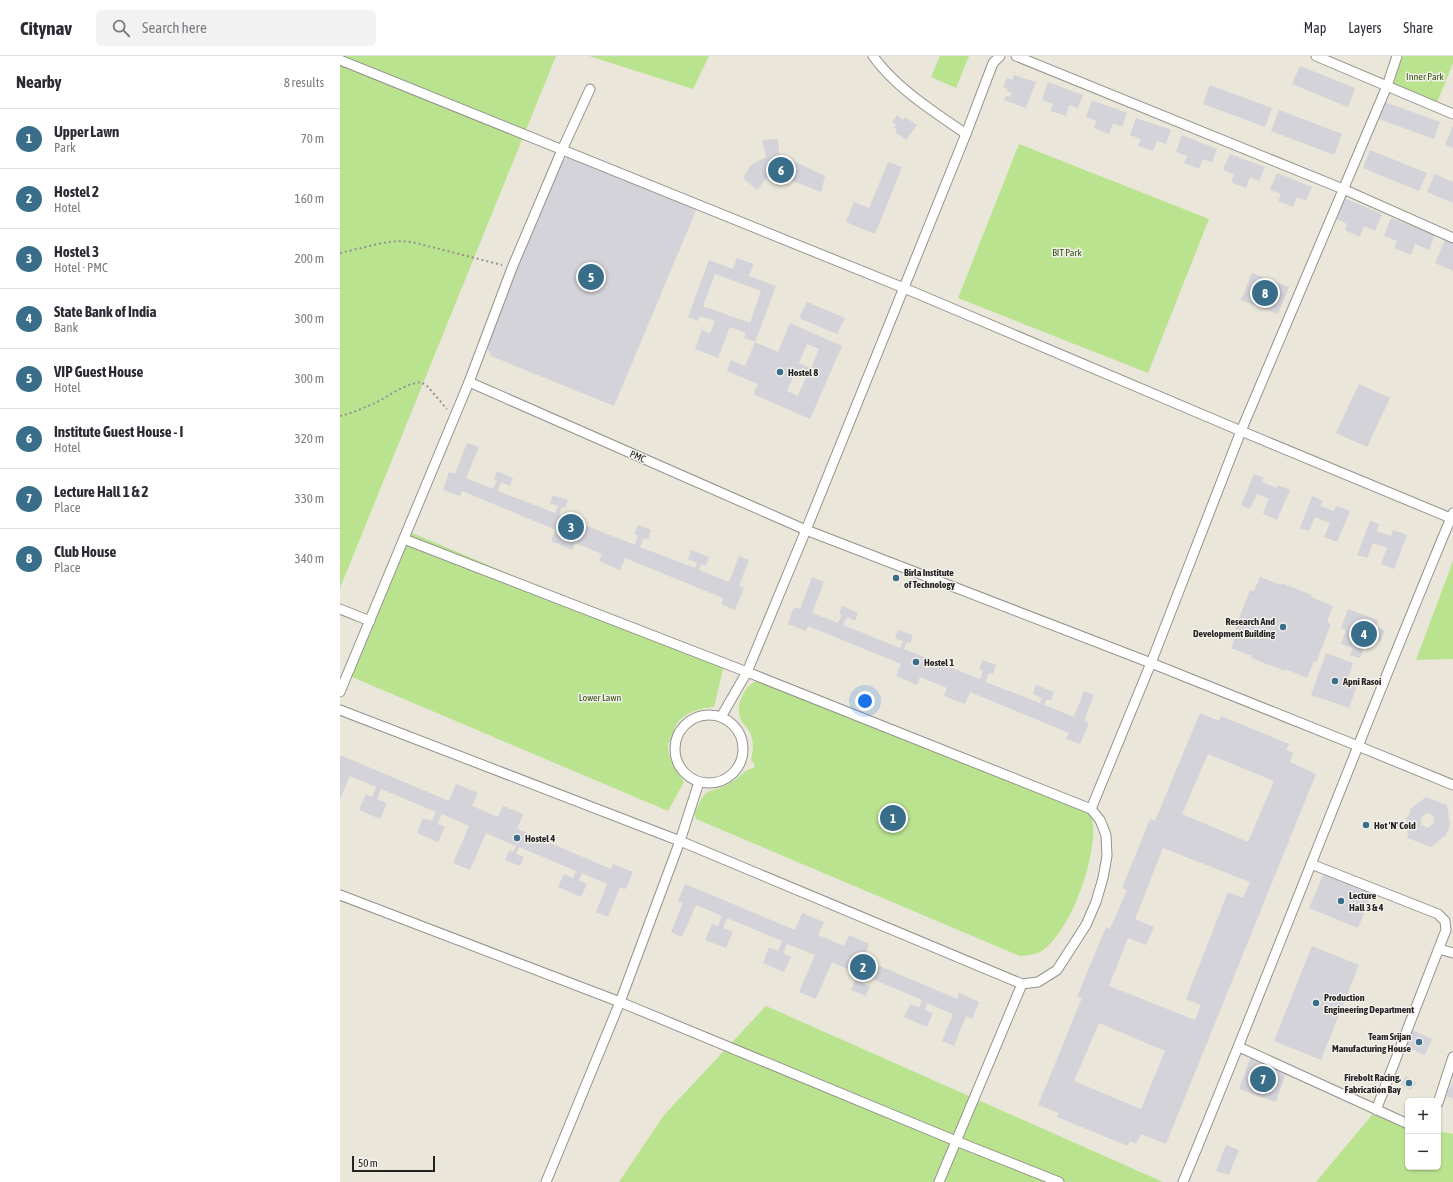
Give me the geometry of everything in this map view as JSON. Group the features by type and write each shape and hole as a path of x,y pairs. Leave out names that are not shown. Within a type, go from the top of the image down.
{"street":[{"path":"873,56 890,76 915,98 966,134"},
{"path":"721,717 747,672 904,288 994,60 1000,56"},
{"path":"1016,56 1342,190 1453,238"},
{"path":"1316,56 1453,114"},
{"path":"1091,809 1241,431 1387,86 1397,56"},
{"path":"340,60 904,288 1241,431 1452,516 1183,1182"},
{"path":"340,692 455,418 512,268 562,150 590,89"},
{"name":"PMC","path":"469,382 806,530 1150,663 1453,785"},
{"path":"340,710 680,840 1022,984 1038,982 1057,970 1086,925 1096,902 1103,878 1106,835 1100,820 1091,809 747,672 404,539"},
{"path":"340,609 370,621"},
{"path":"708,715 721,717 733,724 740,735 744,748 741,761 734,772 723,780 710,784 699,782 686,774 678,763 675,750 677,737 684,726 695,718 708,715"},
{"path":"546,1182 620,1002 680,840 699,782"},
{"path":"1312,864 1438,914 1445,921 1446,930 1376,1110"},
{"path":"340,895 620,1002 956,1142 1059,1182"},
{"path":"1439,949 1453,953"},
{"path":"939,1182 1022,984"},
{"path":"1238,1047 1405,1123"},
{"path":"1440,1098 1453,1057"}],"path":[{"path":"340,253 382,243 397,241 412,242 512,268"},
{"path":"340,416 367,407 413,383 421,382 427,386 455,418"}],"shaded area":[{"name":"Birla Institute of Technology","path":"340,56 1453,56 1453,1182 340,1182"}],"green space":[{"path":"340,56 556,56 340,588"},
{"path":"589,56 709,56 693,89"},
{"path":"940,56 969,56 956,88 931,77"},
{"name":"Inner Park","path":"1403,56 1453,56 1453,63 1437,103 1391,84"},
{"name":"BIT Park","path":"1019,144 1209,219 1148,373 958,298"},
{"name":"Lower Lawn","path":"410,532 724,665 714,707 694,711 681,719 676,725 669,742 669,755 684,782 668,811 352,677"},
{"path":"1453,561 1453,659 1416,660"},
{"path":"760,680 1086,809 1092,819 1093,833 1087,872 1071,913 1061,931 1050,945 1038,953 1020,956 696,819 696,809 707,792 730,783 755,766 751,760 753,752 752,739 741,721 739,709 742,696 746,690 750,685"},
{"path":"766,1006 1163,1182 619,1182 664,1115"},
{"path":"1372,1115 1405,1123 1405,1170 1441,1170 1441,1132 1453,1134 1453,1182 1316,1182"}],"building":[{"path":"1300,66 1355,88 1348,107 1292,84"},
{"path":"1014,75 1036,82 1026,108 1004,100 1006,96 1010,97 1012,93 1007,92 1008,89 1003,87 1007,78 1012,80"},
{"path":"1048,82 1083,95 1078,108 1069,105 1066,116 1050,111 1053,104 1042,100"},
{"path":"1210,85 1272,108 1265,127 1203,104"},
{"path":"1092,100 1127,113 1122,127 1113,123 1109,134 1094,128 1097,121 1086,117"},
{"path":"1382,101 1440,122 1434,139 1376,118"},
{"path":"1279,110 1342,134 1334,155 1271,131"},
{"path":"897,115 903,120 905,117 917,125 906,140 895,132 897,130 894,127 896,125 892,122"},
{"path":"1136,118 1171,130 1166,144 1157,141 1153,151 1138,146 1141,139 1130,135"},
{"path":"1453,125 1453,148 1445,145"},
{"path":"1182,135 1217,149 1212,162 1203,159 1199,169 1184,163 1187,156 1176,152"},
{"path":"778,139 779,154 825,176 821,192 783,177 772,175 765,180 757,190 743,178 751,165 766,157 762,140"},
{"path":"1370,150 1427,173 1419,191 1363,168"},
{"path":"1230,154 1265,167 1259,181 1250,177 1246,188 1231,182 1234,175 1223,170"},
{"path":"570,155 697,208 614,406 491,356 486,346 560,164"},
{"path":"888,162 902,167 875,234 846,222 854,202 869,208"},
{"path":"1277,173 1312,187 1306,201 1297,197 1293,207 1278,201 1281,194 1270,190"},
{"path":"1435,174 1453,182 1453,203 1427,192"},
{"path":"1344,198 1382,214 1375,231 1364,226 1360,237 1345,230 1347,224 1335,218"},
{"path":"1391,218 1435,235 1429,250 1415,244 1411,255 1394,248 1397,241 1384,236"},
{"path":"1445,240 1453,243 1453,271 1435,263"},
{"path":"737,258 754,264 749,276 776,286 755,342 744,338 746,333 730,327 718,358 695,349 702,330 710,333 715,321 700,316 698,321 688,317 709,260 733,269","holes":["715,274 761,291 750,323 703,306"]},
{"path":"1252,273 1289,287 1278,314 1241,300"},
{"path":"807,302 845,318 837,334 799,318"},
{"name":"Hostel 8","path":"790,323 842,346 810,419 753,394 758,384 727,371 731,360 745,366 755,342 778,352","holes":["807,344 819,349 811,368 799,363","795,373 806,377 798,396 787,391"]},
{"path":"1359,384 1390,398 1367,447 1336,433"},
{"path":"467,443 479,447 466,478 493,489 497,480 494,479 497,471 513,478 510,486 501,482 498,491 555,513 558,506 550,503 553,495 568,500 565,508 562,507 559,515 635,545 638,536 634,534 638,525 651,530 648,540 644,538 640,547 695,568 697,563 688,559 691,550 709,557 706,566 701,564 699,570 729,582 739,556 749,560 739,586 744,588 735,610 721,604 723,598 625,558 620,570 599,561 602,554 575,543 572,550 551,541 556,530 462,491 460,496 443,490 449,472 455,474"},
{"path":"1254,474 1264,478 1262,482 1277,488 1278,485 1290,490 1277,520 1263,514 1269,499 1257,494 1250,509 1241,505"},
{"path":"1312,496 1323,501 1320,506 1334,511 1336,506 1350,511 1337,542 1324,537 1330,523 1315,517 1309,531 1300,528"},
{"path":"1370,521 1379,524 1377,531 1391,536 1393,530 1407,535 1394,569 1381,564 1387,548 1373,543 1367,558 1357,555"},
{"name":"Hostel 1","path":"812,577 824,582 812,613 838,623 842,615 839,614 842,606 858,613 855,621 847,617 843,625 900,648 903,641 895,638 898,630 913,635 910,643 907,642 904,649 980,679 983,671 979,669 983,660 996,665 993,674 989,673 985,682 1040,703 1042,698 1033,694 1036,685 1054,692 1051,701 1047,699 1044,705 1074,717 1084,691 1094,695 1084,721 1089,723 1080,744 1066,739 1069,733 970,692 965,704 944,696 947,688 920,677 917,685 896,676 901,664 808,626 806,631 788,624 794,607 800,609"},
{"name":"Research And Development Building","path":"1260,577 1312,595 1311,597 1333,606 1327,622 1331,624 1316,663 1314,661 1307,678 1251,658 1252,656 1231,648 1238,630 1235,629 1250,590 1254,591"},
{"path":"1348,609 1378,620 1376,627 1385,630 1380,642 1368,638 1360,658 1350,655 1353,648 1341,644 1346,630 1341,628"},
{"name":"Apni Rasoi","path":"1326,653 1353,663 1348,679 1358,683 1349,708 1311,695"},
{"path":"1200,713 1219,721 1221,716 1289,744 1286,750 1293,753 1290,762 1316,774 1166,1144 1141,1134 1136,1144 1130,1141 1128,1146 1057,1117 1059,1113 1038,1105 1082,998 1077,997 1106,927 1110,929 1127,890 1122,888 1150,819 1155,821","holes":["1208,754 1274,781 1248,842 1182,814","1163,848 1250,882 1243,898 1228,892 1186,999 1201,1005 1195,1020 1109,986 1128,938 1146,945 1154,927 1135,919","1099,1023 1165,1051 1141,1109 1074,1081"]},
{"name":"Hostel 4","path":"340,755 449,801 456,784 478,793 472,806 498,817 503,806 523,814 517,829 611,869 613,864 633,872 626,889 620,887 608,917 596,912 607,884 582,873 579,880 587,884 581,897 558,887 564,874 573,878 576,871 519,847 516,854 524,857 520,866 505,860 509,851 513,852 516,846 486,833 470,870 453,863 469,826 442,814 437,824 445,827 438,842 417,833 423,818 432,821 436,812 381,789 377,799 387,803 380,819 359,810 366,794 372,797 376,787 350,776 340,799"},
{"path":"1426,797 1447,805 1450,824 1446,835 1431,847 1408,838 1406,817 1408,817 1411,811 1409,810","holes":["1426,813 1433,815 1434,823 1428,828 1421,825 1421,818"]},
{"name":"Lecture Hall 3 & 4","path":"1324,873 1372,893 1358,928 1309,908"},
{"path":"685,884 795,930 802,913 824,922 818,935 844,946 849,935 869,944 863,959 957,999 959,993 979,1002 972,1019 966,1016 954,1046 942,1041 953,1014 927,1003 925,1010 933,1013 927,1027 904,1017 910,1004 919,1007 922,1000 865,976 862,983 870,986 866,996 851,990 855,980 859,982 861,975 832,962 816,999 799,992 815,955 787,944 783,953 791,957 784,972 763,963 769,947 778,951 782,941 727,918 723,928 733,932 726,948 705,940 712,924 718,926 722,916 696,905 682,937 671,932 683,903 678,901"},
{"name":"Production Engineering Department","path":"1312,946 1359,965 1321,1060 1274,1041"},
{"name":"Team Srijan Manufacturing House","path":"1412,1030 1432,1039 1425,1055 1405,1046"},
{"path":"1251,1056 1287,1070 1276,1102 1239,1089"},
{"name":"Firebolt Racing, Fabrication Bay","path":"1406,1076 1416,1083 1411,1090 1401,1084"},
{"path":"1453,1082 1453,1099 1446,1096"},
{"path":"1226,1145 1239,1150 1229,1175 1216,1171"}],"place":[{"name":"Institute Guest House - I","path":"781,170"},
{"name":"VIP Guest House","path":"591,277"},
{"name":"Club House","path":"1265,293"},
{"name":"Hostel 8","path":"780,372"},
{"name":"Hostel 3","path":"571,527"},
{"name":"Birla Institute of Technology","path":"896,578"},
{"name":"Research And Development Building","path":"1283,627"},
{"name":"State Bank of India","path":"1364,634"},
{"name":"Hostel 1","path":"916,662"},
{"name":"Apni Rasoi","path":"1335,681"},
{"name":"Upper Lawn","path":"893,818"},
{"name":"Hot 'N' Cold","path":"1366,825"},
{"name":"Hostel 4","path":"517,838"},
{"name":"Lecture Hall 3 & 4","path":"1341,901"},
{"name":"Hostel 2","path":"863,967"},
{"name":"Production Engineering Department","path":"1316,1003"},
{"name":"Team Srijan Manufacturing House","path":"1419,1042"},
{"name":"Lecture Hall 1 & 2","path":"1263,1079"},
{"name":"Firebolt Racing, Fabrication Bay","path":"1409,1083"}]}
